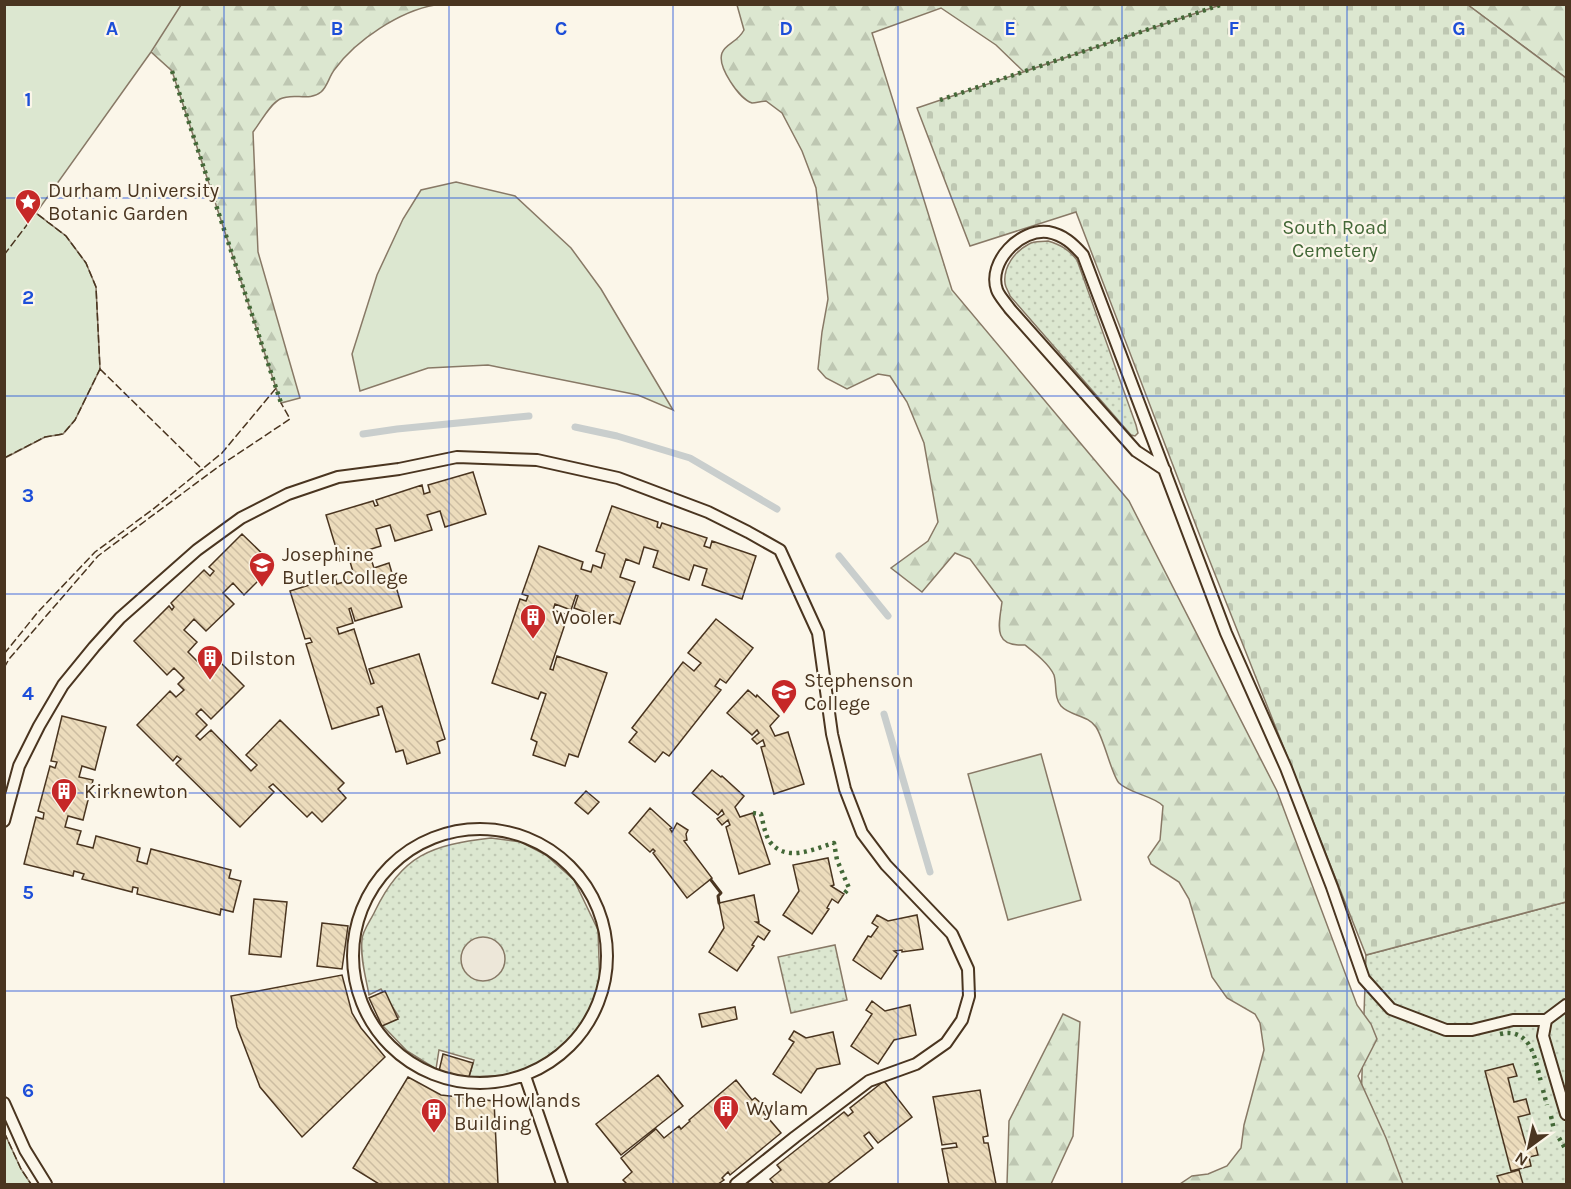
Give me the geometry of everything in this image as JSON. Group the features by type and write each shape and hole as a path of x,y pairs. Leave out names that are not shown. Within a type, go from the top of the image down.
{"lane":[{"path":"1165,470 1136,451 1010,309 996,289 996,271 1013,243 1032,232 1048,232 1067,238 1083,255 1165,470 1227,633 1286,768 1332,887 1364,979 1391,1008 1446,1030 1472,1030 1513,1020 1546,1020 1566,1005"},
{"path":"4,821 19,766 39,726 63,685 100,640 120,618 197,550 241,518 288,494 338,477 399,469 457,457 537,460 618,478 708,512 780,550 818,633 832,734 845,789 862,833 885,865 952,934 968,969 969,996 962,1020 946,1043 916,1064 869,1081 820,1117 736,1185"},
{"path":"478,828 512,832 526,837 546,847 583,880 601,914 608,952 602,997 572,1046 525,1076 500,1083 445,1079 407,1060 382,1038 363,1007 353,958 354,943 363,907 387,869 405,853 437,836 478,828"},
{"path":"1546,1020 1544,1036 1566,1114"},
{"path":"525,1076 562,1185"},
{"path":"4,1103 25,1150 46,1185"}],"green space":[{"name":"South Road Cemetery","path":"1223,4 1468,5 1566,78 1566,902 1366,955 1205,549 1076,212 970,246 917,108"},
{"name":"Durham University Botanic Garden","path":"4,5 181,5 151,52 36,213 66,236 86,263 96,287 100,369 75,420 63,434 45,437 5,458"},
{"path":"5,5 435,5 408,13 380,28 344,58 321,92 311,96 290,96 280,99 269,109 253,132 258,252 300,398 281,403 172,71 151,52"},
{"path":"737,5 1223,5 1024,72 996,45 941,8 872,33 952,290 1129,501 1277,791 1357,1005 1371,1024 1377,1039 1358,1076 1386,1138 1403,1184 1180,1184 1192,1176 1208,1174 1227,1166 1241,1148 1244,1125 1264,1050 1260,1023 1255,1014 1227,998 1212,977 1189,899 1179,882 1151,864 1148,857 1160,840 1163,806 1119,783 1093,723 1069,712 1059,703 1054,675 1049,667 1025,645 1014,645 1002,638 999,626 1002,602 970,559 955,553 922,592 891,568 928,541 938,522 924,443 907,402 890,376 878,374 847,389 826,378 818,369 828,299 816,188 802,151 782,113 766,101 752,103 747,100 735,89 726,73 721,59 722,53 744,30"},
{"path":"1468,5 1566,5 1566,78"},
{"path":"456,182 515,196 571,248 601,289 673,410 638,395 488,365 428,368 360,391 352,354 377,275 403,219 421,190"},
{"path":"1048,241 1064,248 1077,260 1136,425 1138,433 1135,436 1131,435 1010,296 1006,288 1006,271 1015,255 1031,243"},
{"path":"1041,754 1081,900 1008,920 968,774"},
{"path":"491,838 521,842 546,855 574,880 598,930 600,989 575,1036 538,1063 511,1075 469,1077 474,1060 439,1050 436,1069 407,1051 382,1025 399,1017 381,989 369,995 363,961 362,937 385,892 408,865 435,849 451,844"},
{"path":"1566,902 1566,1184 1365,1184 1359,1163 1366,955"},
{"path":"835,945 847,1000 791,1013 778,957"},
{"path":"1063,1014 1080,1022 1073,1136 1051,1184 1007,1184 1009,1121"},
{"path":"4,1132 21,1169 31,1184 5,1184"}],"shaded area":[{"path":"483,937 498,944 505,959 498,974 483,981 468,974 461,959 468,944"}],"building":[{"path":"473,472 486,514 445,527 440,511 427,515 432,530 395,541 390,525 376,529 381,546 368,550 374,568 389,563 402,607 355,621 351,608 349,609 353,623 337,628 339,634 354,629 371,684 374,683 369,669 419,654 445,739 437,742 440,753 407,764 403,750 396,752 382,706 377,708 379,715 332,729 306,644 312,642 310,638 305,639 290,591 335,577 337,584 347,581 345,574 353,572 349,558 340,561 326,515 373,501 375,506 378,505 376,500 422,485 424,494 430,492 428,485"},
{"name":"Wooler","path":"612,506 658,522 657,527 660,528 662,523 707,538 704,546 710,548 712,541 756,556 742,599 702,585 707,569 694,565 689,580 653,567 658,551 644,547 639,564 626,559 620,577 635,582 620,624 574,608 578,596 576,595 571,610 555,604 553,610 568,615 550,669 553,670 557,656 607,673 578,757 569,754 565,766 533,755 537,742 531,739 546,694 541,692 538,699 492,683 520,599 526,601 528,596 522,594 539,546 583,562 581,569 591,572 593,565 601,568 605,554 596,551"},
{"name":"Dilston","path":"242,534 274,565 244,595 233,583 223,593 234,604 206,631 194,619 184,630 197,642 188,652 201,665 212,654 244,686 211,719 201,709 196,714 207,725 196,736 200,740 211,730 251,771 257,765 246,755 280,720 344,783 338,789 346,798 322,822 312,812 307,817 273,784 269,787 274,792 240,827 176,764 181,759 177,756 173,761 137,725 170,691 176,697 184,690 178,684 184,678 174,668 167,675 134,641 169,606 172,610 174,607 171,603 204,570 210,576 214,571 209,567"},
{"path":"716,619 753,648 726,683 720,679 715,686 721,690 669,756 663,752 655,762 629,742 637,732 632,728 683,662 694,671 701,663 688,653"},
{"path":"748,690 756,697 757,695 779,716 770,726 775,736 788,732 804,784 774,794 761,747 765,746 763,740 757,744 752,739 759,733 757,730 752,735 727,713"},
{"name":"Kirknewton","path":"62,716 106,727 95,770 82,766 79,777 93,780 83,820 68,816 65,827 81,831 77,844 93,848 96,836 140,848 137,861 147,864 151,849 231,870 229,878 241,881 233,912 221,909 220,915 137,894 138,888 133,887 132,892 82,879 84,874 74,871 73,876 24,864 36,817 43,819 44,813 38,811 50,766 55,768 57,762 51,761"},
{"path":"712,770 744,796 735,807 740,817 753,813 770,864 739,874 726,827 730,825 728,820 722,825 717,819 724,814 722,810 718,815 692,793"},
{"path":"586,791 599,802 588,814 575,803"},
{"path":"650,808 672,828 670,829 672,832 677,823 688,830 687,840 684,841 712,878 687,898 653,853 655,851 653,849 650,852 629,833"},
{"path":"828,858 834,885 831,886 844,894 838,903 832,899 827,908 829,909 812,934 783,915 799,891 793,865"},
{"path":"754,895 759,922 756,922 770,931 764,940 758,936 737,971 709,952 724,928 719,903"},
{"path":"254,899 287,902 281,957 249,954"},
{"path":"877,915 888,921 917,915 923,949 894,951 898,954 881,979 853,960 868,936 871,937 878,927 872,923"},
{"path":"322,923 348,926 342,969 317,966"},
{"path":"342,975 352,1013 361,1028 385,1057 302,1137 260,1087 237,1027 231,996"},
{"path":"385,991 398,1019 382,1026 369,998"},
{"path":"872,1001 885,1011 910,1005 916,1035 894,1040 878,1064 851,1046 872,1014 866,1010"},
{"path":"735,1007 737,1019 702,1027 699,1014"},
{"path":"794,1031 806,1038 833,1032 840,1064 817,1069 801,1093 773,1074 794,1042 789,1039"},
{"path":"443,1054 473,1063 468,1080 439,1071"},
{"path":"1513,1064 1517,1076 1508,1078 1514,1102 1526,1099 1530,1114 1518,1117 1526,1145 1535,1143 1538,1155 1529,1157 1531,1166 1511,1171 1485,1071"},
{"path":"658,1075 683,1106 621,1155 596,1124"},
{"name":"The Howlands Building","path":"408,1077 441,1095 494,1101 498,1184 379,1184 353,1168"},
{"name":"Wylam","path":"736,1080 752,1100 755,1098 763,1105 766,1110 763,1112 781,1133 730,1175 728,1172 722,1178 724,1180 718,1184 627,1184 623,1180 632,1172 621,1158 656,1129 664,1138 679,1126 681,1129"},
{"path":"884,1081 912,1117 878,1143 869,1132 864,1136 873,1148 827,1184 774,1184 770,1179 781,1170 777,1165 844,1112 848,1116 853,1112 850,1108"},
{"path":"980,1090 988,1136 983,1137 984,1143 988,1143 996,1184 949,1184 942,1149 957,1147 956,1143 942,1145 933,1097"},
{"path":"1519,1170 1523,1184 1500,1184 1497,1176"}],"waterway":[{"path":"363,434 529,416"},
{"path":"575,427 617,436 690,458 777,509"},
{"path":"839,556 888,616"},
{"path":"884,714 930,872"}],"hedge":[{"path":"940,100 1223,4"},
{"path":"172,71 281,403"},
{"path":"753,813 761,814 770,842 784,852 801,853 834,843 837,860 849,888 844,894"},
{"path":"1500,1034 1511,1033 1525,1040 1534,1055 1541,1082"},
{"path":"1543,1090 1547,1105"},
{"path":"1551,1116 1554,1130"},
{"path":"1559,1138 1566,1150"}],"fence":[{"path":"4,255 36,213 66,236 86,263 96,287 100,369 75,420 63,434 45,437 4,458"},
{"path":"100,369 203,470"},
{"path":"4,654 38,612 95,552 152,510 222,453 277,387"},
{"path":"4,668 9,659 98,556 218,467 290,419 281,403"},
{"path":"4,1132 21,1169 31,1184"}],"wall":[{"path":"711,880 721,893 718,896 719,903"}],"place":[{"name":"Durham University Botanic Garden","path":"28,225"},
{"name":"Josephine Butler College","path":"262,588"},
{"name":"Wooler","path":"533,640"},
{"name":"Dilston","path":"210,681"},
{"name":"Stephenson College","path":"784,715"},
{"name":"Kirknewton","path":"64,814"},
{"name":"Wylam","path":"726,1131"},
{"name":"The Howlands Building","path":"434,1134"}]}
